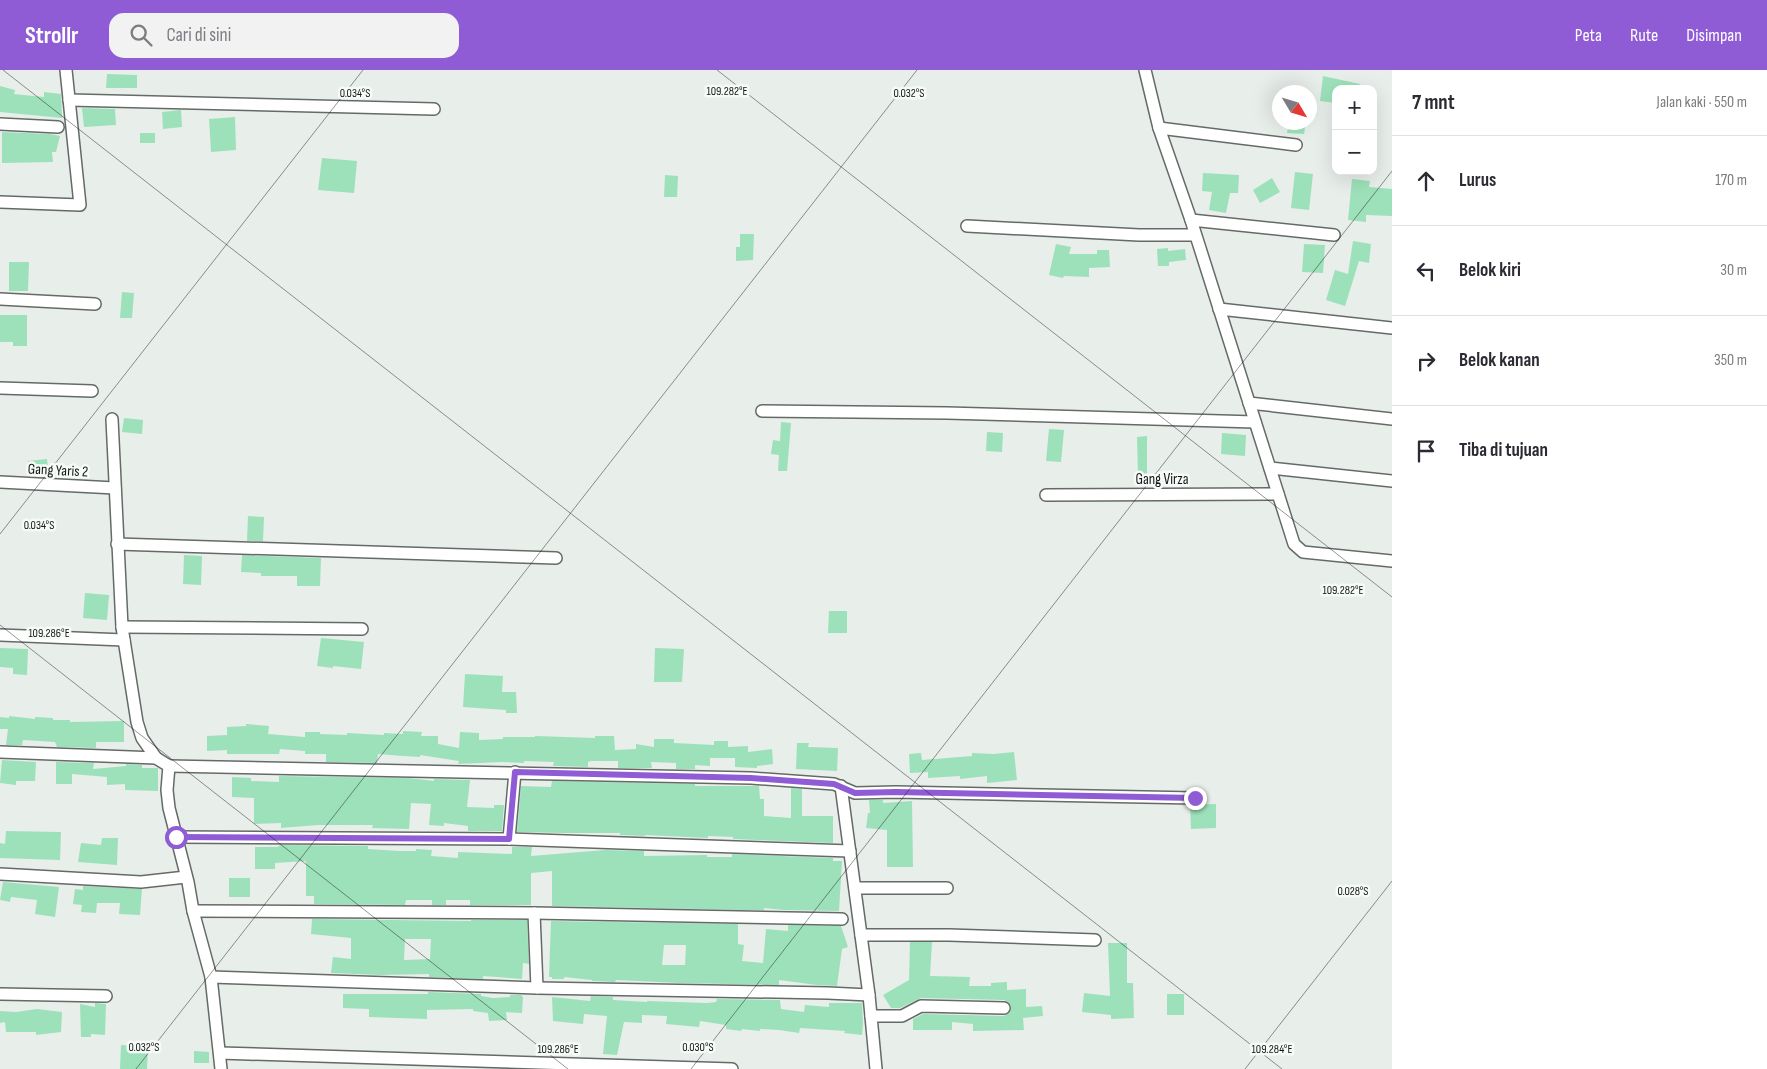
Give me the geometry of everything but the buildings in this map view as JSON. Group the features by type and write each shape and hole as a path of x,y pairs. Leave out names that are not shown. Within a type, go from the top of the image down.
{"street":[{"path":"0,202 80,205 66,70"},
{"path":"1144,70 1159,128 1191,220 1294,544 1300,550 1392,561"},
{"path":"69,100 434,109"},
{"path":"0,124 58,127"},
{"path":"1159,128 1296,145"},
{"path":"1191,220 1334,235"},
{"path":"967,226 1139,235 1195,235"},
{"path":"0,299 95,304"},
{"path":"1219,309 1392,328"},
{"path":"0,388 92,392"},
{"path":"1248,403 1392,419"},
{"path":"762,411 947,413 1255,422"},
{"path":"112,419 122,627 137,722 142,738 156,758 169,766 751,778 840,786 855,793 896,792 1195,798"},
{"path":"1270,468 1392,481"},
{"name":"Gang Yaris 2","path":"0,482 115,488"},
{"name":"Gang Virza","path":"1046,495 1278,494"},
{"path":"117,544 556,558"},
{"path":"122,627 362,629"},
{"path":"0,635 124,640"},
{"path":"0,752 156,758"},
{"path":"169,766 167,790 169,808 186,877 192,911 211,976 221,1069"},
{"path":"509,839 515,772"},
{"path":"840,786 869,995 876,1069"},
{"path":"176,837 509,839 850,851"},
{"path":"0,874 141,882 186,877"},
{"path":"855,888 947,888"},
{"path":"192,911 534,913 842,919"},
{"path":"534,913 537,988"},
{"path":"861,935 949,935 1095,940"},
{"path":"211,976 537,988 869,995"},
{"path":"0,994 106,996"},
{"path":"871,1016 902,1016 921,1006 1004,1008"},
{"path":"220,1053 732,1069"}],"route":[{"path":"176,837 509,839 515,772 751,778 834,784 855,793 896,792 1195,798"}]}
